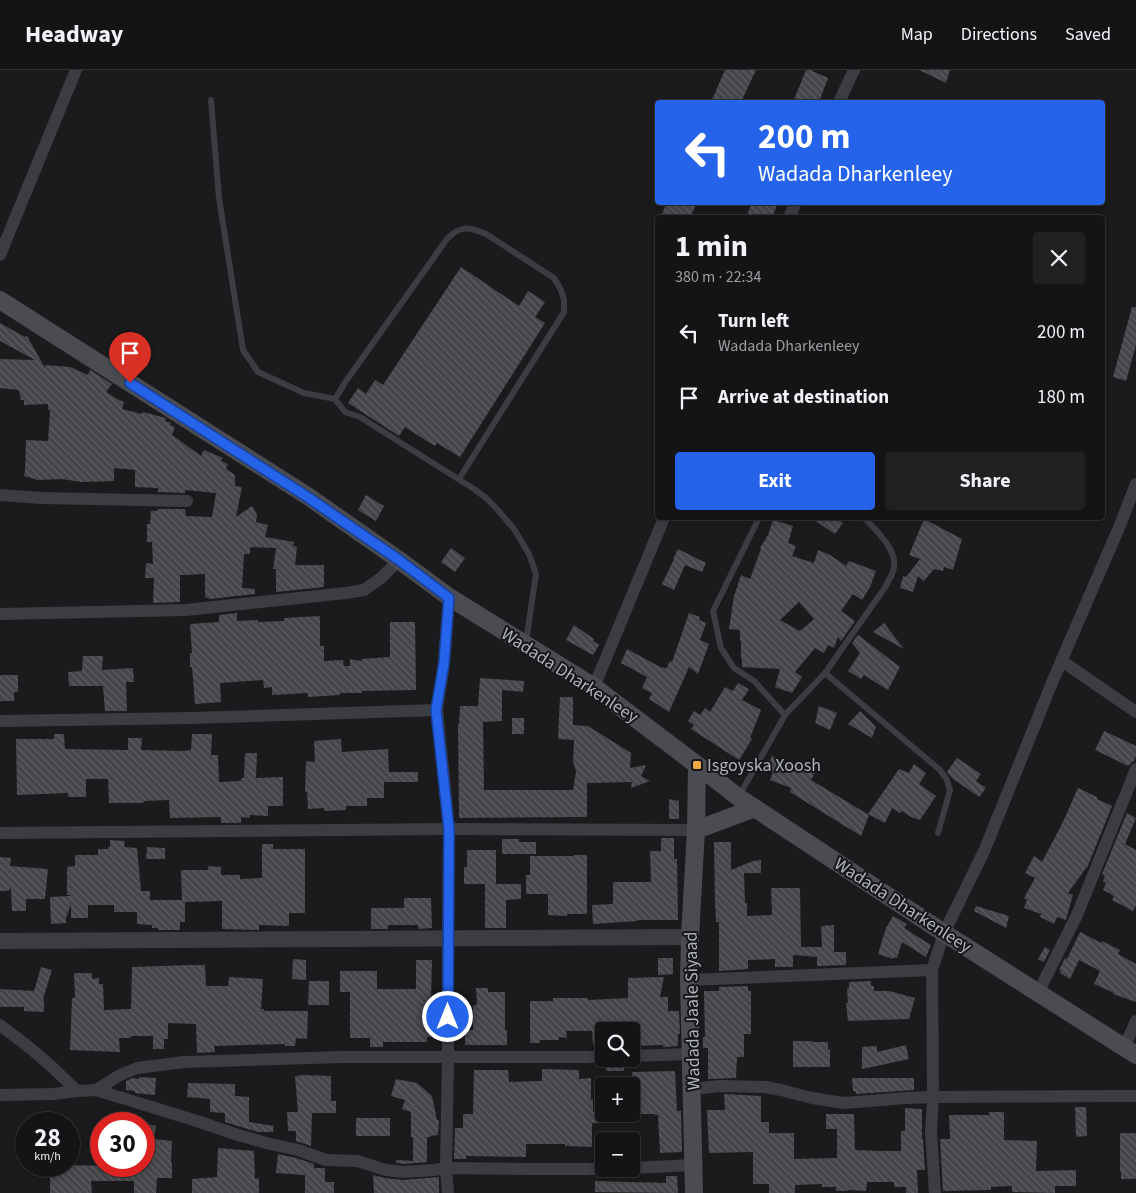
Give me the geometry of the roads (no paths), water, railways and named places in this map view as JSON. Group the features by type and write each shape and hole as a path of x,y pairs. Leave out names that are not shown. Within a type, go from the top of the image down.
{"main road":[{"name":"Wadada Dharkenleey","path":"0,300 309,498 399,560 449,598 594,687 738,797 944,933 1130,1052"},
{"name":"Wadada Jaale Siyaad","path":"694,1193 690,937 698,765"},
{"path":"696,830 755,808"}],"street":[{"path":"0,254 76,70"},
{"path":"840,100 854,70"},
{"path":"935,1193 931,1132 933,1097 932,970 944,933 985,849 1136,484"},
{"path":"0,495 42,498 187,501"},
{"path":"594,687 663,520"},
{"path":"0,614 186,610 346,593 364,590 381,578 399,560"},
{"path":"448,1193 446,1168 449,829 436,710 444,663 449,598"},
{"path":"1062,661 1136,712"},
{"path":"0,721 191,718 436,710"},
{"path":"1038,993 1077,915 1136,769"},
{"path":"0,833 449,829 696,830"},
{"path":"0,941 690,937"},
{"path":"690,980 932,970"},
{"path":"1130,1052 1136,1021"},
{"path":"0,1025 44,1060 76,1091"},
{"path":"640,1056 691,1054"},
{"path":"96,1090 120,1075 137,1068 184,1062 342,1057 595,1056"},
{"path":"692,1088 720,1086 765,1088 844,1103 933,1097 1136,1096"},
{"path":"0,1096 96,1090 238,1135 298,1150 326,1160 357,1161 386,1170 404,1172 446,1168 595,1169"},
{"path":"640,1168 693,1165"}],"lane":[{"path":"211,100 219,198 243,350 258,372 304,393 334,399 345,412 360,417 459,479 486,498 497,509 514,529 529,554 536,574 526,645"},
{"path":"334,399 454,231 464,228 486,234 554,278 564,300 564,312 459,479"},
{"path":"758,520 713,611 721,648 734,668 754,681 785,715"},
{"path":"738,797 785,715 825,673 886,586 894,570 894,558 888,546 879,533 866,520"},
{"path":"825,673 940,770 947,780 950,790 938,833"}],"place":[{"name":"Isgoyska Xoosh","path":"697,765"}]}
